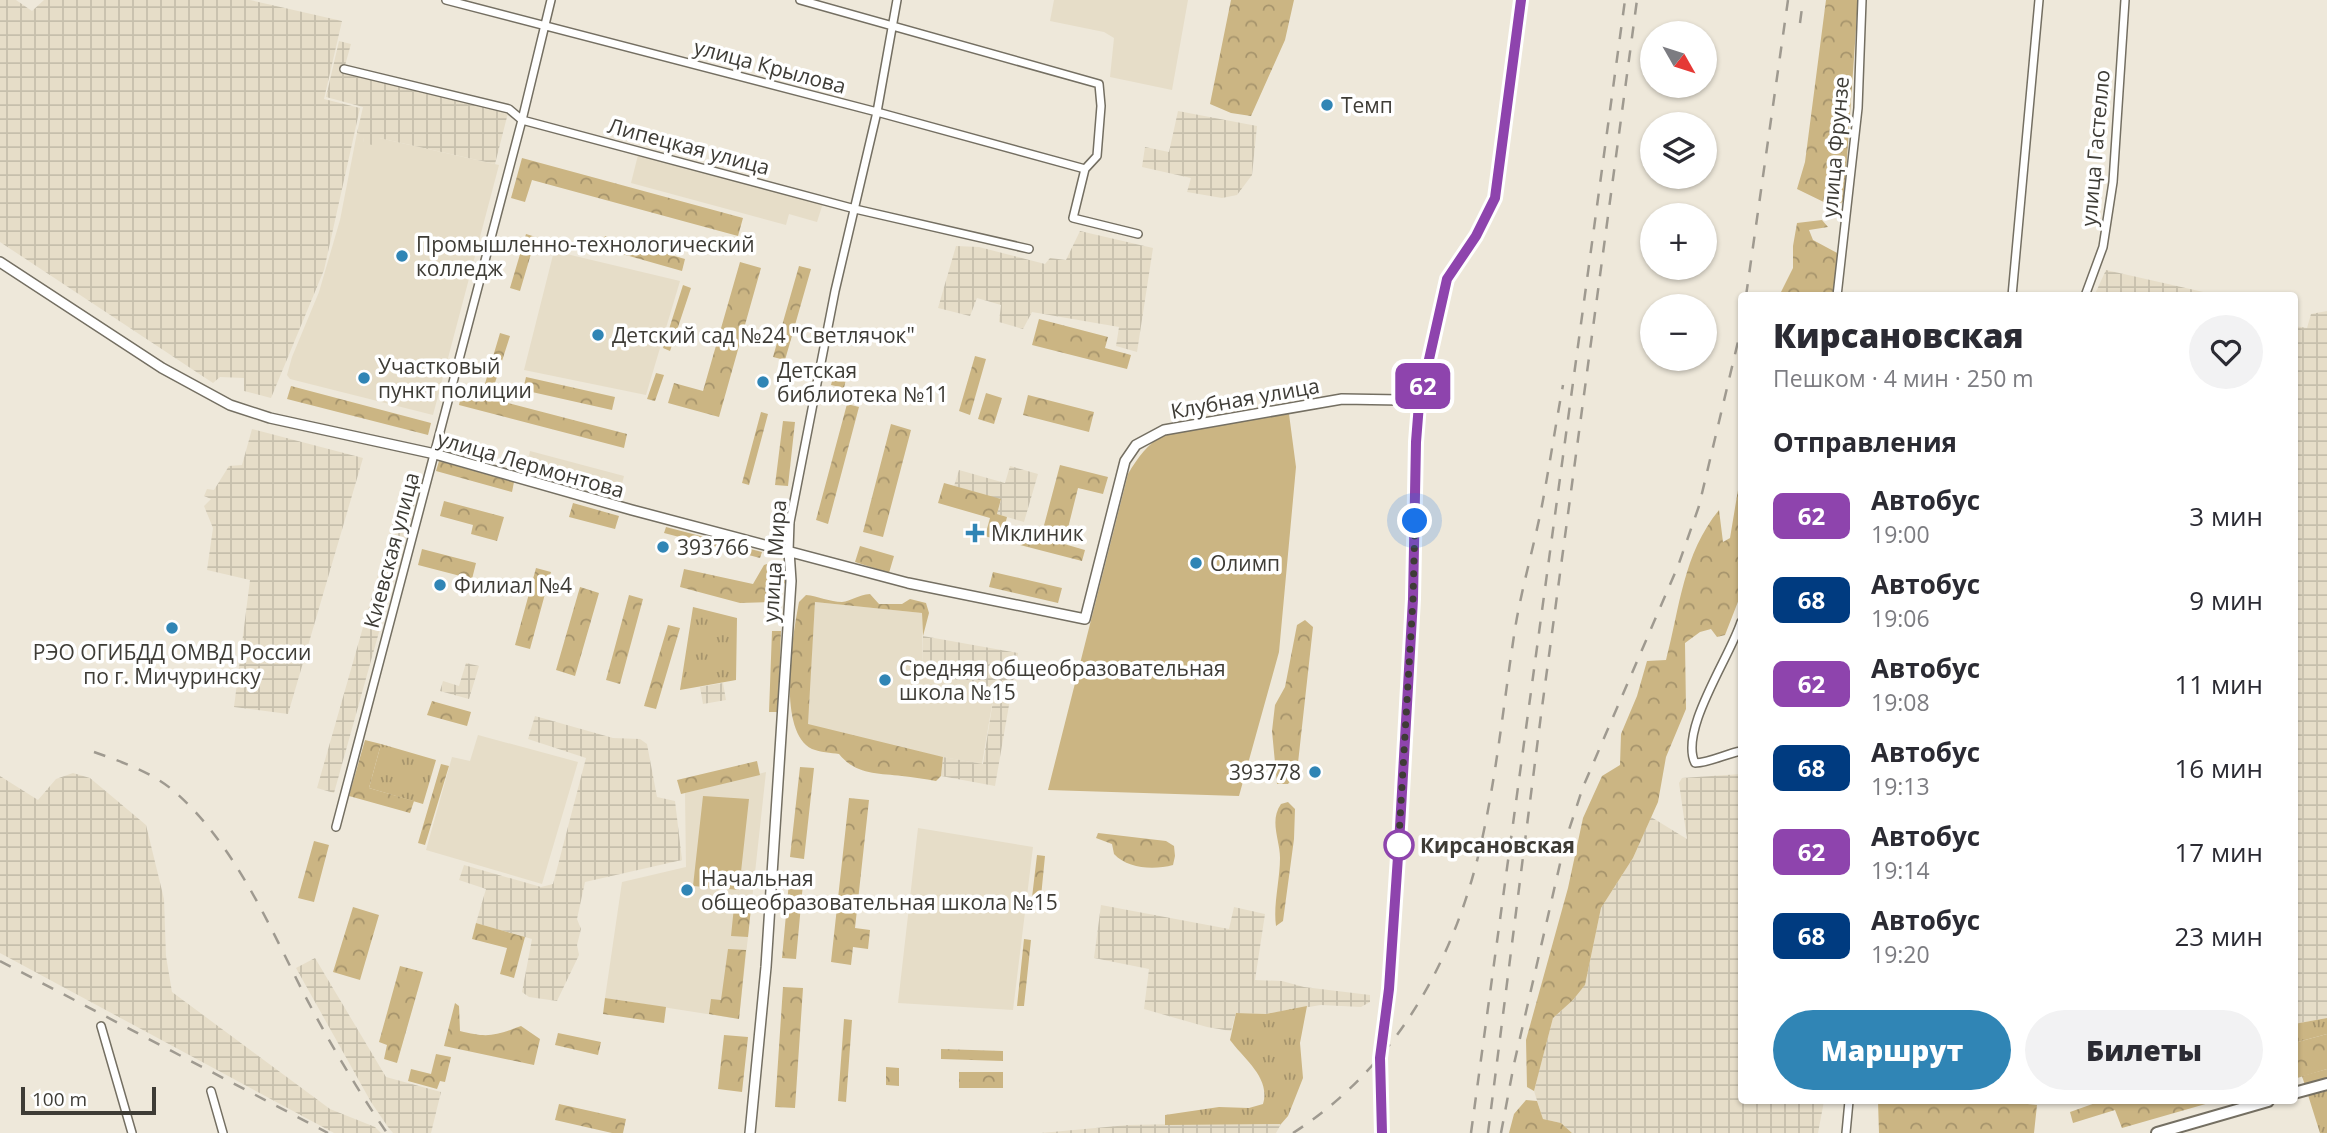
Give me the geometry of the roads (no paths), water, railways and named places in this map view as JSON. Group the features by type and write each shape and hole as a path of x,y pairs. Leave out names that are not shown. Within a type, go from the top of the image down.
{"main road":[{"path":"1382,1133 1380,1058 1389,989 1400,827 1413,599 1419,404 1447,279 1476,236 1495,198 1521,0"},
{"path":"2298,1092 2327,1084"},
{"path":"2157,1133 2258,1104"}],"street":[{"name":"улица Крылова","path":"446,0 877,111 1085,169"},
{"name":"Киевская улица","path":"336,827 522,120 551,0"},
{"path":"800,0 1099,84 1101,106 1097,156 1085,169 1073,218 1138,234"},
{"name":"улица Мира","path":"750,1133 774,861 791,581 790,522 835,291 877,111 897,0"},
{"name":"улица Фрунзе","path":"1837,292 1858,108 1861,0"},
{"path":"2012,292 2039,0"},
{"name":"улица Гастелло","path":"2086,292 2103,247 2113,182 2125,0"},
{"name":"Липецкая улица","path":"344,69 509,110 522,120 855,209 1029,249"},
{"name":"улица Лермонтова","path":"0,262 162,368 230,405 270,418 435,454 632,510 908,583 1085,619"},
{"name":"Клубная улица","path":"1085,619 1125,461 1136,445 1164,430 1342,399 1401,400 1419,404"},
{"path":"1738,632 1712,685 1694,732 1691,754 1695,763 1710,762 1725,754 1738,752"},
{"path":"101,1026 132,1133"},
{"path":"211,1091 223,1133"},
{"path":"1846,1133 1849,1104"}],"railway":[{"path":"1471,1133 1625,0"},
{"path":"1488,1133 1637,0"},
{"path":"1747,292 1788,0"},
{"path":"1800,23 1803,0"},
{"path":"1501,1133 1514,1064 1565,842 1583,787 1678,566 1699,506 1738,342"},
{"path":"1293,1133 1329,1107 1362,1077 1390,1044 1416,1008 1455,929 1470,887 1487,817 1515,629 1543,500 1563,385"},
{"path":"94,752 136,768 166,785 215,835 263,912 332,1046 387,1133"},
{"path":"0,961 328,1133"}],"place":[{"name":"Темп","path":"1327,105"},
{"name":"Промышленно-технологический колледж","path":"402,256"},
{"name":"Детский сад №24 \"Светлячок\"","path":"598,335"},
{"name":"Участковый пункт полиции","path":"364,378"},
{"name":"Детская библиотека №11","path":"763,382"},
{"name":"Мклиник","path":"975,533"},
{"name":"393766","path":"663,547"},
{"name":"Олимп","path":"1196,563"},
{"name":"Филиал №4","path":"440,585"},
{"name":"РЭО ОГИБДД ОМВД России по г. Мичуринску","path":"172,628"},
{"name":"Средняя общеобразовательная школа №15","path":"885,680"},
{"name":"393778","path":"1315,772"},
{"name":"Кирсановская","path":"1399,845"},
{"name":"Начальная общеобразовательная школа №15","path":"687,890"}]}
